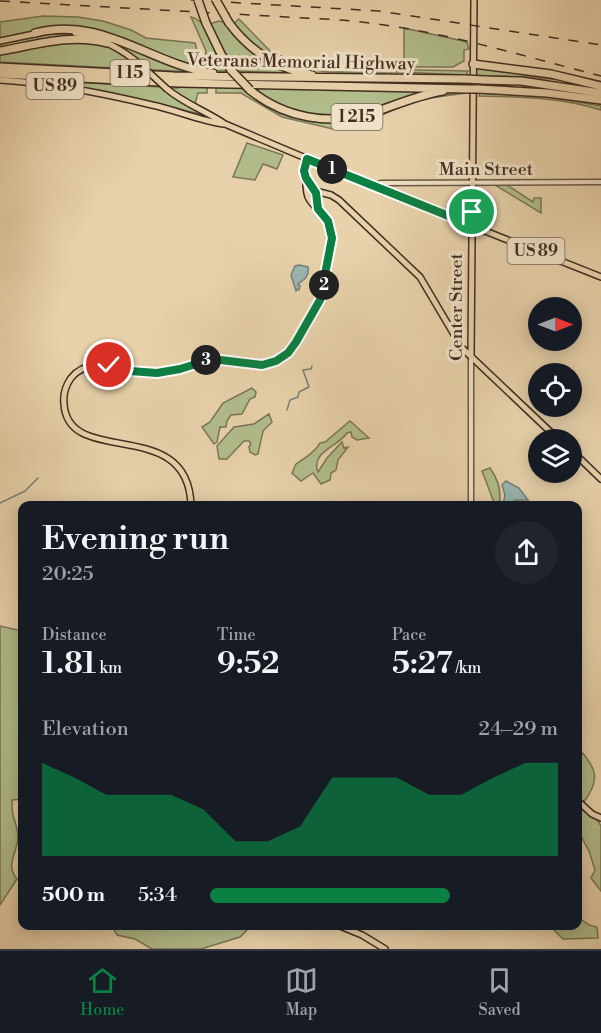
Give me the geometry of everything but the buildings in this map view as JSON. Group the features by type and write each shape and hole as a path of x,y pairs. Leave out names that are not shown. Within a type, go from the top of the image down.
{"highway":[{"name":"I 215","path":"198,0 219,51 231,70 250,90 266,102 288,112 335,120 370,114 423,95 467,89"},
{"name":"I 215","path":"216,0 229,23 247,44 272,62 295,71 332,78"},
{"path":"35,33 63,30 100,34 200,70 261,78"},
{"path":"0,51 71,39 87,38 107,43"},
{"path":"473,64 551,74 601,86"},
{"name":"Veterans Memorial Highway","path":"0,67 174,76 465,79 540,83 601,93"},
{"name":"Veterans Memorial Highway","path":"0,74 179,83 478,89 547,93 601,100"}],"main road":[{"name":"Center Street","path":"471,357 474,0"},
{"name":"US 89","path":"0,41 35,33 73,33 92,37 126,54 188,104 216,117 225,124"},
{"name":"US 89","path":"0,80 83,90 225,124 372,186 601,277"},
{"path":"191,501 190,490 183,472 167,456 89,436 74,427 67,416 64,405 67,385 76,373 94,365 151,373 176,370 207,360 222,359 257,365 270,363 282,357 296,342 322,295 332,234 328,221 318,209 300,160 290,152"},
{"path":"304,173 307,159"},
{"path":"313,195 328,195 339,200 418,275 458,343 547,429"},
{"path":"471,367 478,363"},
{"path":"582,461 601,479"},
{"path":"582,805 592,814 601,818"},
{"path":"350,930 384,949"}],"street":[{"name":"Main Street","path":"372,186 381,183 601,182"},
{"name":"Center Street","path":"471,357 471,501"}],"green space":[{"path":"43,16 78,17 103,21 131,30 146,38 195,43 199,58 205,59 206,51 191,17 197,19 207,30 226,71 210,71 190,65 104,33 37,30 0,38 0,22"},
{"path":"239,19 272,53 316,68 468,71 466,75 330,72 293,68 253,46 233,24"},
{"path":"219,21 230,27 262,59 292,73 235,71 209,24"},
{"path":"404,28 467,42 469,49 464,50 464,61 453,67 415,67 404,60"},
{"path":"52,34 82,36 0,49 0,43"},
{"path":"100,37 194,72 0,62 0,53 68,40 108,45 139,67 145,66 126,50"},
{"path":"477,67 569,81 479,76 476,73"},
{"path":"0,78 161,87 180,102 204,115 104,91"},
{"path":"216,86 434,91 366,112 346,116 326,116 305,113 283,106 258,94 258,88 241,88 260,100 300,117 331,123 351,121 404,105 368,121 333,129 282,117 241,93 216,93"},
{"path":"207,87 207,93 198,93 195,104 169,88"},
{"path":"466,93 426,99 446,94"},
{"path":"480,93 550,97 601,106 601,110 556,100 479,96"},
{"path":"247,143 283,155 277,169 263,164 255,180 233,177"},
{"path":"495,185 507,185 533,202 534,198 541,198 541,213"},
{"path":"252,388 256,392 255,397 250,399 242,414 231,415 226,427 220,427 217,442 214,444 202,427 210,422 223,403"},
{"path":"269,414 272,422 263,431 258,454 250,452 251,444 249,441 244,441 227,459 219,459 217,446 234,427 254,424"},
{"path":"350,421 369,438 357,440 352,437 351,432 347,433 322,454 318,459 318,472 342,442 344,448 348,447 338,460 336,470 331,473 330,480 321,484 313,473 301,481 292,473 296,464"},
{"path":"490,468 495,476 499,485 499,501 493,501 482,471"},
{"path":"0,626 18,630 18,799 12,800 18,838 12,864 17,879 0,905"},
{"path":"582,753 593,768 594,774 592,788 583,803"},
{"path":"582,806 596,818 601,826 601,891 591,878 595,870 582,838"},
{"path":"582,920 597,927 598,938 563,939 554,930 582,930"},
{"path":"114,930 247,930 240,937 201,949 152,949 135,939 117,935"}],"water":[{"path":"295,266 308,267 308,273 298,284 299,290 296,291 291,275"},
{"path":"506,481 519,488 528,500 504,501 505,495 502,485"}],"waterway":[{"path":"287,410 290,400 298,397 299,392 309,387 303,370 311,369 312,366"},
{"path":"0,503 25,491 38,478"}],"railway":[{"path":"191,0 379,11 601,45"},
{"path":"0,1 341,20 374,24 472,42 601,76"}],"route":[{"path":"109,365 142,373 157,373 212,359 262,365 276,361 288,353 320,300 332,238 328,221 318,209 316,193 307,183 304,171 307,159 471,225 472,212"}]}
